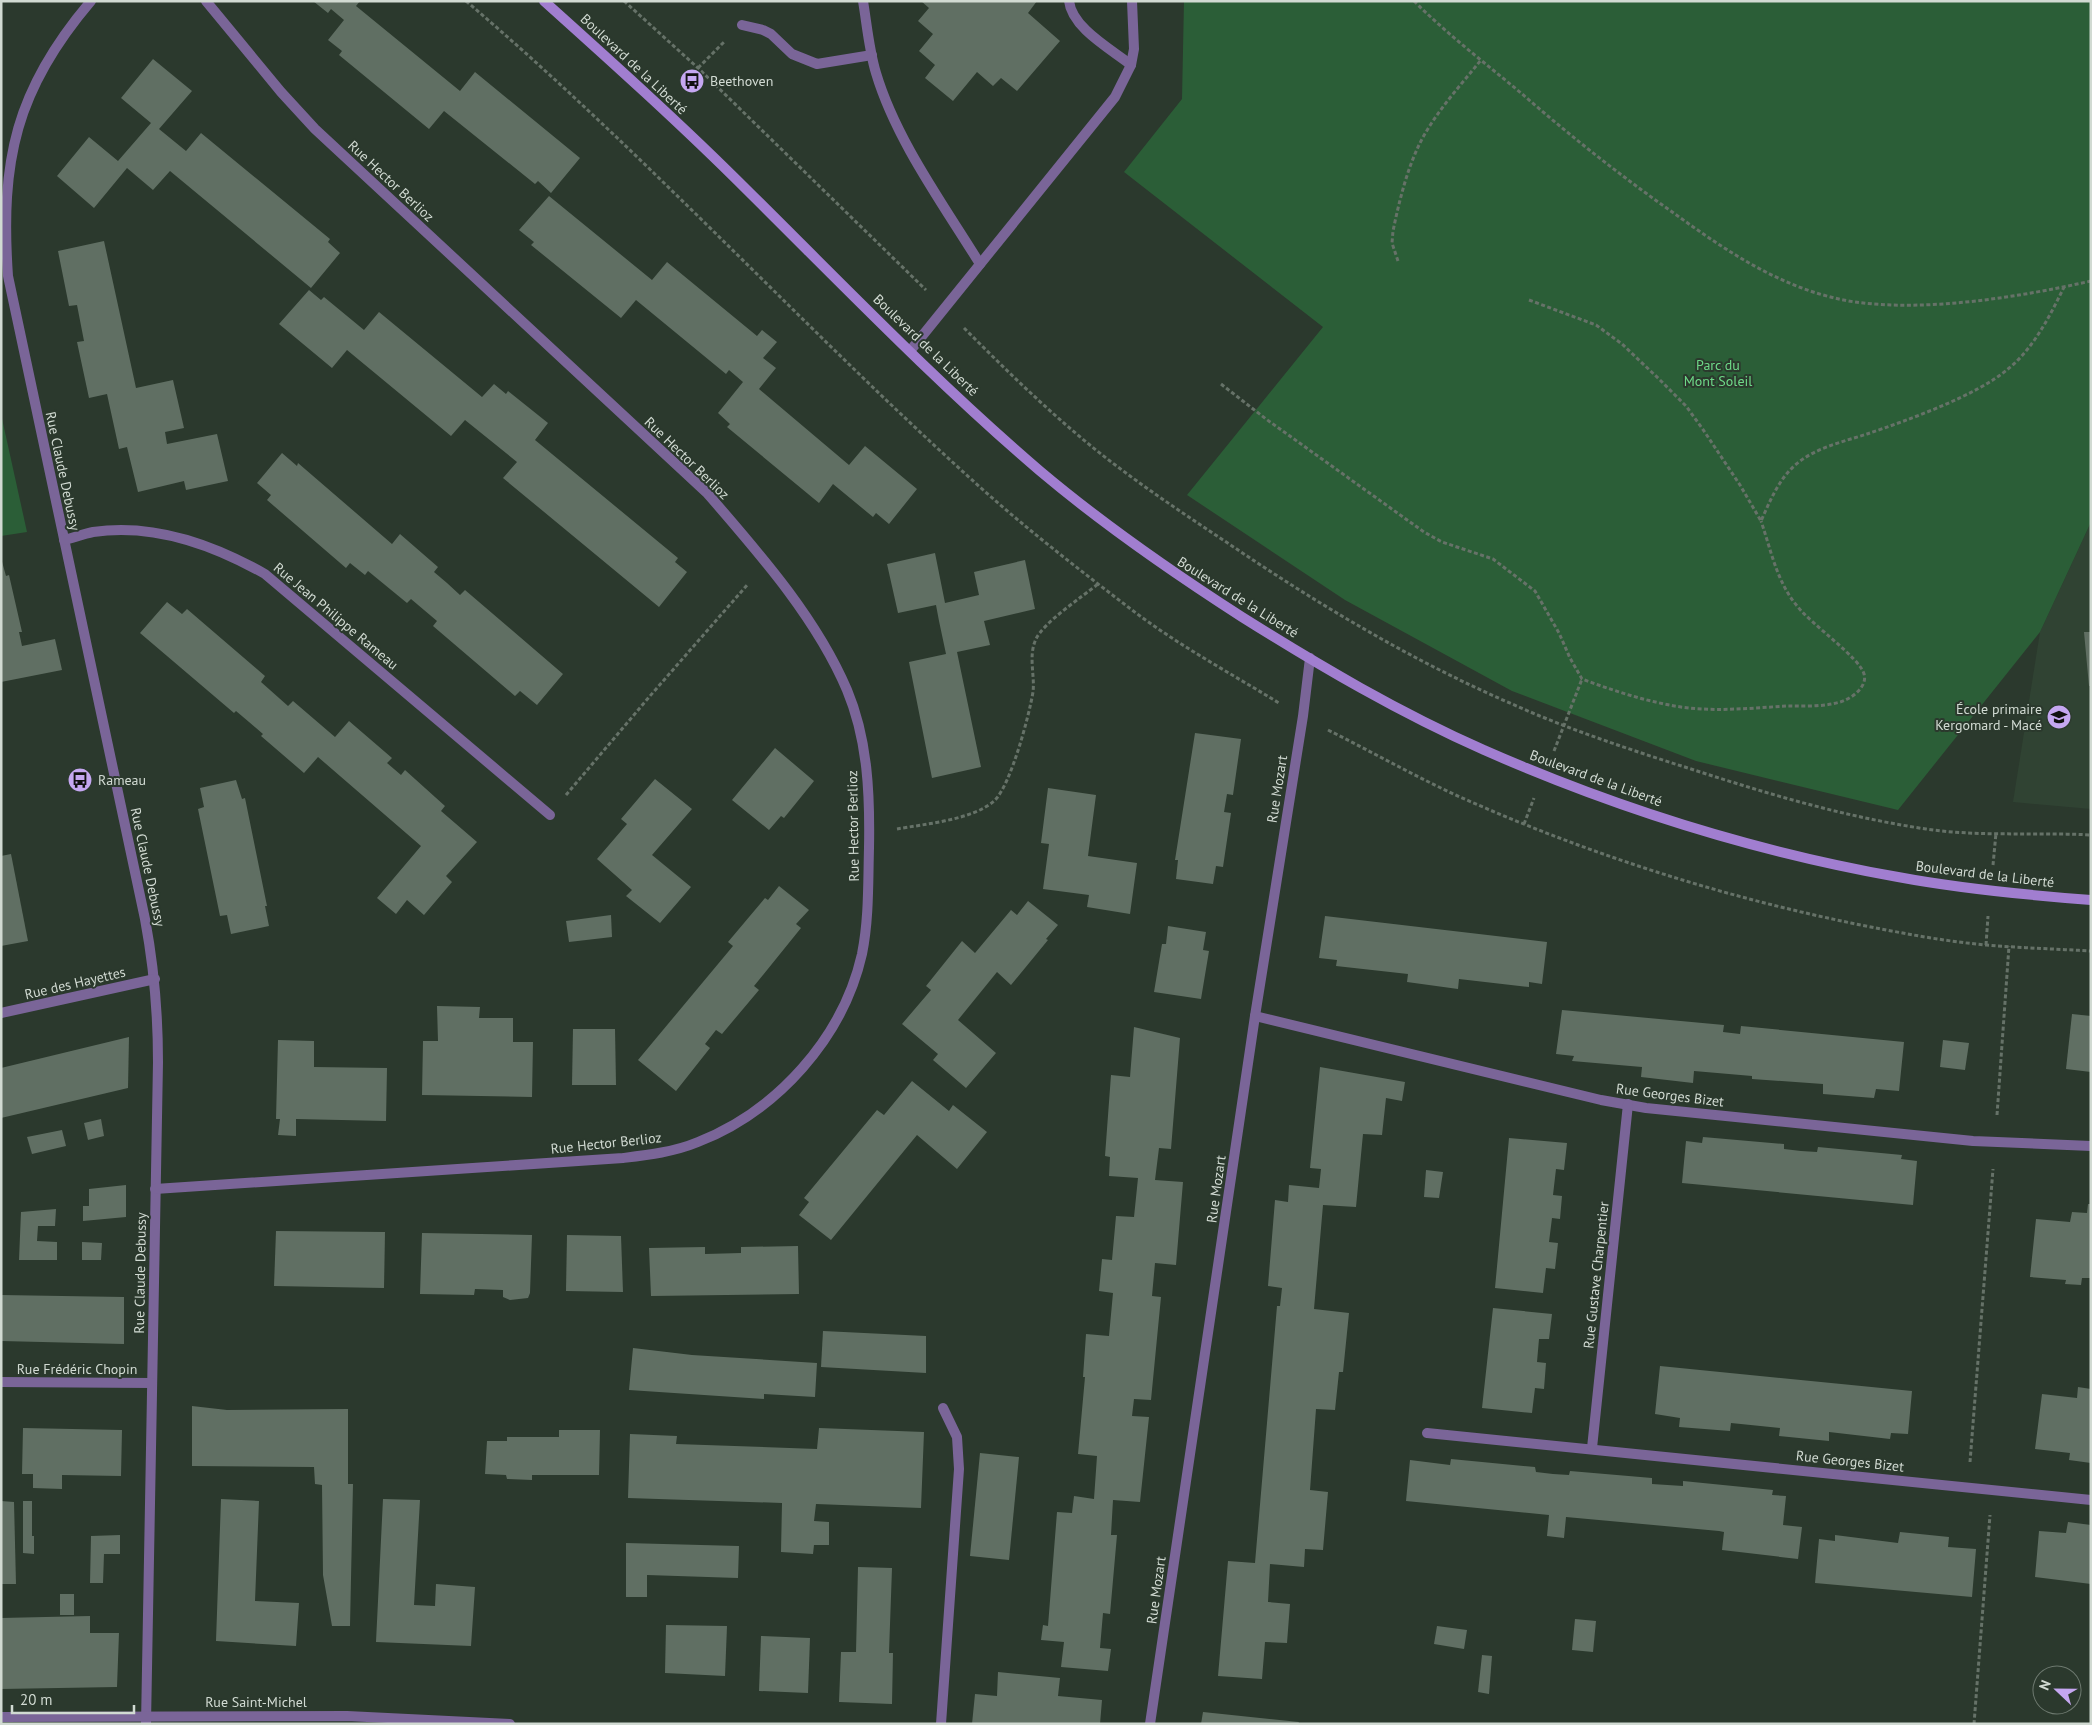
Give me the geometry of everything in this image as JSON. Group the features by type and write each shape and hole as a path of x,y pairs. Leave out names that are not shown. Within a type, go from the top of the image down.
{"main road":[{"name":"Boulevard de la Liberté","path":"544,1 720,163 910,350 1012,447 1115,531 1196,588 1310,658 1428,724 1484,750 1580,789 1676,821 1773,849 1848,867 1959,887 2091,900"}],"street":[{"name":"Rue Claude Debussy","path":"92,1 56,44 38,71 27,95 11,137 6,160 1,210 2,234 8,276 143,909 155,978 158,1035 146,1720"},
{"name":"Rue Hector Berlioz","path":"155,1189 623,1158 678,1149 698,1142 724,1129 770,1099 798,1074 823,1041 843,1007 856,974 868,913 869,835 866,766 854,709 847,689 825,645 758,551 707,494 316,129 292,105 206,1"},
{"path":"864,1 876,73 903,136 980,264"},
{"path":"1069,1 1076,22 1131,65"},
{"path":"910,350 1115,97 1131,65 1134,33 1132,1"},
{"path":"742,25 771,34 792,54 817,64 872,55"},
{"name":"Rue Jean Philippe Rameau","path":"64,540 92,532 154,532 201,544 245,562 284,588 550,815"},
{"name":"Rue Mozart","path":"1150,1724 1255,1016 1303,716 1310,658"},
{"name":"Rue des Hayettes","path":"1,1013 155,978"},
{"name":"Rue Georges Bizet","path":"1255,1016 1591,1097 1665,1110 1996,1142 2091,1146"},
{"name":"Rue Gustave Charpentier","path":"1592,1448 1628,1104"},
{"name":"Rue Frédéric Chopin","path":"1,1382 152,1383"},
{"path":"941,1724 959,1469 957,1437 943,1408"},
{"name":"Rue Georges Bizet","path":"1428,1433 1592,1448 2091,1500"},
{"name":"Rue Saint-Michel","path":"1,1717 146,1720 347,1716 510,1724"}],"path":[{"path":"466,1 626,148 920,432 1008,511 1135,612 1278,703"},
{"path":"624,1 698,68 1014,378 1107,459 1150,491 1317,601 1399,649 1475,688 1608,742 1750,788 1827,810 1919,828 1964,833 2091,835"},
{"path":"1414,1 1592,153 1692,227 1761,271 1810,292 1855,302 1924,304 1984,300 2064,287 2091,280"},
{"path":"698,68 717,49"},
{"path":"1398,261 1392,243 1393,231 1420,142 1481,60"},
{"path":"1761,521 1784,476 1794,465 1810,454 1946,403 1980,388 2010,368 2040,331 2064,287"},
{"path":"1221,384 1266,419 1424,532 1442,542 1493,558 1513,573 1534,591 1559,633 1582,679 1634,696 1679,706 1722,709 1820,705 1841,702 1857,694 1863,685 1865,676 1861,665 1810,621 1789,595 1781,580 1761,521 1740,485 1686,406 1622,344 1596,325 1529,300"},
{"path":"550,815 650,696 751,582"},
{"path":"869,835 954,818 974,812 995,800 1011,768 1029,711 1033,690 1032,654 1035,641 1041,630 1098,584"},
{"path":"1324,727 1481,806 1569,841 1678,878 1776,906 1921,936 1986,945 2091,951"},
{"path":"1968,1487 1996,1142 2009,946"},
{"path":"1974,1724 1992,1489"}],"shaded area":[{"name":"École primaire Kergomard - Macé","path":"2091,522 2091,809 2013,802 2040,632"}],"green space":[{"name":"Parc du Mont Soleil","path":"1184,1 2091,1 2091,522 2040,632 1898,810 1696,761 1512,691 1345,600 1187,495 1323,327 1124,172 1182,99"},
{"path":"1,414 27,532 1,536"}],"building":[{"path":"313,1 360,1 356,6 460,91 475,72 580,158 551,193 538,181 535,184 444,111 429,129 339,55 342,51 328,40 344,20 331,9 328,13"},
{"path":"921,1 1037,1 1028,13 1060,41 1017,91 1001,78 993,86 977,72 953,101 925,78 935,65 919,51 933,34 918,21 929,8"},
{"path":"153,59 192,91 159,129 186,151 201,133 330,239 328,242 340,253 311,288 170,171 153,190 127,168 94,208 57,176 89,137 118,161 151,123 121,98"},
{"path":"549,196 652,280 667,262 757,336 762,330 777,342 763,358 776,368 759,389 849,465 865,446 917,489 889,524 876,513 873,517 833,484 819,503 727,427 730,424 718,413 743,382 729,370 726,374 636,300 621,318 531,245 534,242 519,230"},
{"path":"104,241 136,388 173,380 184,428 165,432 167,444 217,434 228,481 186,490 184,481 138,492 127,447 119,449 107,394 89,398 77,342 84,341 77,305 69,306 58,251"},
{"path":"309,290 321,300 324,297 364,330 379,312 482,397 494,384 506,394 508,391 548,423 535,440 678,558 675,562 687,572 659,607 503,478 517,462 465,420 451,436 347,350 332,368 279,324"},
{"path":"282,453 297,466 298,463 392,544 400,534 438,567 434,572 460,595 465,590 563,674 537,705 520,691 515,696 433,626 437,621 411,599 407,603 368,571 365,575 350,563 346,568 267,500 271,495 257,483"},
{"path":"935,553 945,603 979,595 974,572 1025,560 1035,609 984,621 990,645 957,652 981,767 932,778 909,662 946,654 936,605 898,613 887,564"},
{"path":"1,558 6,576 9,575 22,632 19,632 22,646 55,639 62,670 1,682"},
{"path":"167,602 182,614 187,609 265,676 261,682 288,706 293,701 335,737 349,721 392,758 387,763 401,775 405,770 445,806 441,811 477,842 446,876 452,882 424,915 407,900 396,914 377,898 421,846 318,757 304,773 261,736 263,734 249,722 236,711 234,713 140,633"},
{"path":"2084,632 2091,632 2091,686 2089,686"},
{"path":"1195,733 1241,739 1233,795 1227,794 1224,812 1231,813 1223,867 1216,866 1213,884 1176,879 1178,860 1175,860"},
{"path":"775,748 814,781 784,818 781,816 769,830 732,800"},
{"path":"655,779 692,809 652,855 691,887 660,923 626,896 632,890 597,859 627,824 621,819"},
{"path":"236,780 242,799 245,798 267,906 265,906 269,926 231,934 227,915 220,916 198,809 204,807 200,788"},
{"path":"1048,788 1096,795 1088,856 1137,863 1130,914 1087,907 1089,895 1043,889 1049,844 1041,843"},
{"path":"11,854 28,941 1,946 1,856"},
{"path":"779,886 809,910 796,924 801,928 754,986 759,990 722,1034 716,1030 705,1044 710,1048 676,1091 638,1060 733,946 728,942 765,898 768,900"},
{"path":"1028,901 1058,925 1011,985 997,972 958,1020 996,1053 966,1088 933,1060 938,1054 902,1024 931,990 926,986 962,941 975,953 1011,910 1017,915"},
{"path":"611,915 612,937 569,942 566,921"},
{"path":"1325,916 1547,942 1542,984 1529,982 1529,987 1459,979 1458,989 1407,982 1408,974 1336,966 1337,960 1319,958"},
{"path":"1168,926 1206,932 1203,950 1209,951 1201,999 1154,992 1162,944 1166,944"},
{"path":"437,1006 480,1007 479,1018 513,1018 513,1042 533,1042 532,1097 422,1095 423,1041 438,1041"},
{"path":"1562,1010 1724,1025 1723,1032 1740,1034 1741,1026 1904,1042 1899,1091 1876,1089 1874,1098 1823,1094 1823,1084 1752,1079 1752,1076 1694,1071 1693,1083 1641,1077 1642,1067 1572,1061 1574,1056 1556,1054"},
{"path":"2072,1014 2091,1016 2091,1072 2066,1069"},
{"path":"1134,1027 1180,1038 1171,1149 1159,1148 1155,1180 1183,1182 1176,1265 1155,1263 1152,1296 1161,1297 1151,1400 1134,1399 1132,1416 1149,1417 1140,1502 1113,1500 1111,1535 1117,1535 1110,1614 1103,1613 1100,1648 1111,1649 1108,1671 1061,1667 1064,1642 1041,1640 1043,1625 1048,1626 1057,1512 1072,1513 1074,1496 1094,1499 1097,1456 1078,1454 1085,1377 1083,1377 1086,1334 1109,1336 1113,1293 1099,1291 1102,1259 1112,1260 1116,1216 1134,1217 1138,1178 1109,1176 1110,1157 1105,1156 1111,1075 1130,1077"},
{"path":"573,1029 615,1029 616,1085 572,1085"},
{"path":"129,1037 128,1088 1,1118 1,1068"},
{"path":"278,1040 314,1041 314,1067 387,1068 386,1121 296,1119 296,1136 278,1135 280,1119 276,1119"},
{"path":"1943,1040 1969,1043 1965,1070 1940,1067"},
{"path":"1320,1067 1405,1082 1402,1101 1386,1098 1382,1135 1363,1134 1356,1207 1323,1205 1314,1309 1349,1313 1343,1372 1339,1372 1335,1410 1316,1409 1310,1490 1328,1492 1323,1550 1305,1549 1304,1567 1270,1564 1268,1602 1290,1604 1287,1643 1265,1642 1262,1679 1218,1676 1228,1561 1255,1563 1277,1306 1280,1306 1282,1288 1268,1286 1275,1200 1288,1202 1289,1185 1319,1188 1321,1169 1310,1168"},
{"path":"912,1081 949,1111 953,1105 987,1132 957,1169 917,1135 831,1240 799,1215 809,1202 804,1198 877,1110 884,1115"},
{"path":"101,1119 104,1136 88,1140 84,1123"},
{"path":"62,1130 66,1146 32,1154 27,1137"},
{"path":"1703,1137 1784,1144 1784,1149 1801,1151 1817,1152 1818,1147 1902,1155 1901,1159 1917,1161 1913,1205 1682,1183 1686,1141 1702,1143"},
{"path":"1509,1138 1567,1143 1564,1170 1556,1169 1553,1195 1562,1196 1560,1219 1552,1218 1549,1242 1558,1243 1555,1269 1546,1268 1543,1293 1495,1288"},
{"path":"1426,1170 1443,1172 1439,1198 1424,1197"},
{"path":"126,1185 126,1217 83,1221 83,1206 89,1206 89,1189"},
{"path":"2088,1204 2091,1204 2091,1278 2082,1278 2081,1285 2065,1284 2066,1280 2030,1277 2036,1219 2070,1222 2072,1212 2087,1213"},
{"path":"56,1209 55,1226 38,1226 37,1241 57,1242 57,1260 19,1260 21,1212"},
{"path":"276,1231 385,1232 384,1288 274,1286"},
{"path":"422,1233 532,1235 530,1293 528,1298 510,1300 503,1297 503,1290 475,1289 474,1295 420,1294"},
{"path":"567,1235 621,1236 623,1292 566,1291"},
{"path":"82,1242 102,1243 101,1260 82,1260"},
{"path":"798,1246 799,1294 651,1296 649,1248 705,1247 705,1254 741,1253 741,1247"},
{"path":"1,1295 124,1297 124,1344 1,1341"},
{"path":"1493,1308 1552,1314 1549,1339 1539,1339 1537,1362 1546,1363 1544,1389 1535,1388 1532,1413 1482,1408"},
{"path":"823,1331 926,1336 926,1373 821,1367"},
{"path":"633,1348 692,1355 817,1363 815,1397 764,1394 764,1399 629,1390"},
{"path":"1660,1366 1912,1391 1908,1434 1891,1433 1890,1439 1829,1432 1829,1441 1779,1436 1780,1428 1731,1423 1730,1431 1679,1427 1680,1418 1655,1414"},
{"path":"2078,1387 2091,1389 2091,1463 2069,1460 2070,1453 2035,1449 2042,1394 2077,1398"},
{"path":"192,1406 227,1410 348,1409 348,1484 353,1484 350,1626 332,1626 323,1575 322,1485 315,1484 314,1467 192,1466"},
{"path":"23,1428 122,1430 121,1476 62,1475 62,1489 33,1488 33,1474 22,1474"},
{"path":"819,1428 924,1432 921,1508 816,1504 814,1521 829,1522 829,1545 814,1545 813,1554 781,1552 782,1503 628,1498 630,1434 677,1436 676,1444 817,1449"},
{"path":"559,1430 600,1430 599,1475 532,1475 532,1480 507,1479 506,1475 485,1474 487,1441 507,1441 507,1437 559,1437"},
{"path":"980,1453 1019,1457 1009,1560 970,1556"},
{"path":"1451,1459 1535,1467 1536,1472 1553,1474 1569,1475 1570,1471 1652,1478 1652,1484 1683,1486 1683,1481 1773,1490 1772,1495 1786,1496 1783,1525 1802,1527 1798,1559 1722,1550 1724,1532 1719,1531 1566,1517 1564,1538 1547,1536 1549,1515 1406,1501 1410,1460 1450,1465"},
{"path":"221,1499 259,1501 255,1601 299,1603 296,1646 216,1641"},
{"path":"383,1499 420,1500 414,1605 435,1606 436,1584 475,1587 471,1646 376,1642"},
{"path":"1,1501 14,1502 16,1584 1,1584"},
{"path":"23,1501 32,1501 34,1554 23,1553"},
{"path":"2068,1522 2091,1525 2091,1584 2035,1577 2039,1531 2066,1533"},
{"path":"1900,1532 1949,1537 1948,1547 1976,1549 1972,1597 1815,1583 1819,1539 1835,1541 1835,1535 1898,1543"},
{"path":"120,1535 120,1554 104,1554 103,1583 90,1583 91,1536"},
{"path":"626,1543 739,1546 738,1578 647,1575 647,1597 626,1597"},
{"path":"858,1567 892,1568 889,1653 893,1653 892,1704 839,1702 841,1652 856,1652"},
{"path":"60,1594 74,1594 74,1615 60,1615"},
{"path":"90,1616 90,1633 119,1633 117,1687 1,1689 1,1618"},
{"path":"1575,1619 1596,1621 1593,1652 1572,1650"},
{"path":"666,1625 727,1626 725,1676 665,1673"},
{"path":"1437,1626 1467,1630 1464,1649 1434,1644"},
{"path":"761,1636 810,1638 808,1693 759,1691"},
{"path":"1482,1655 1492,1656 1489,1694 1478,1692"},
{"path":"998,1672 1060,1678 1058,1696 1102,1700 1100,1724 972,1724 975,1694 997,1696"},
{"path":"1203,1712 1299,1722 1298,1724 1201,1724"}],"place":[{"name":"Beethoven","path":"692,81"},
{"name":"École primaire Kergomard - Macé","path":"2059,717"},
{"name":"Rameau","path":"80,780"}]}
